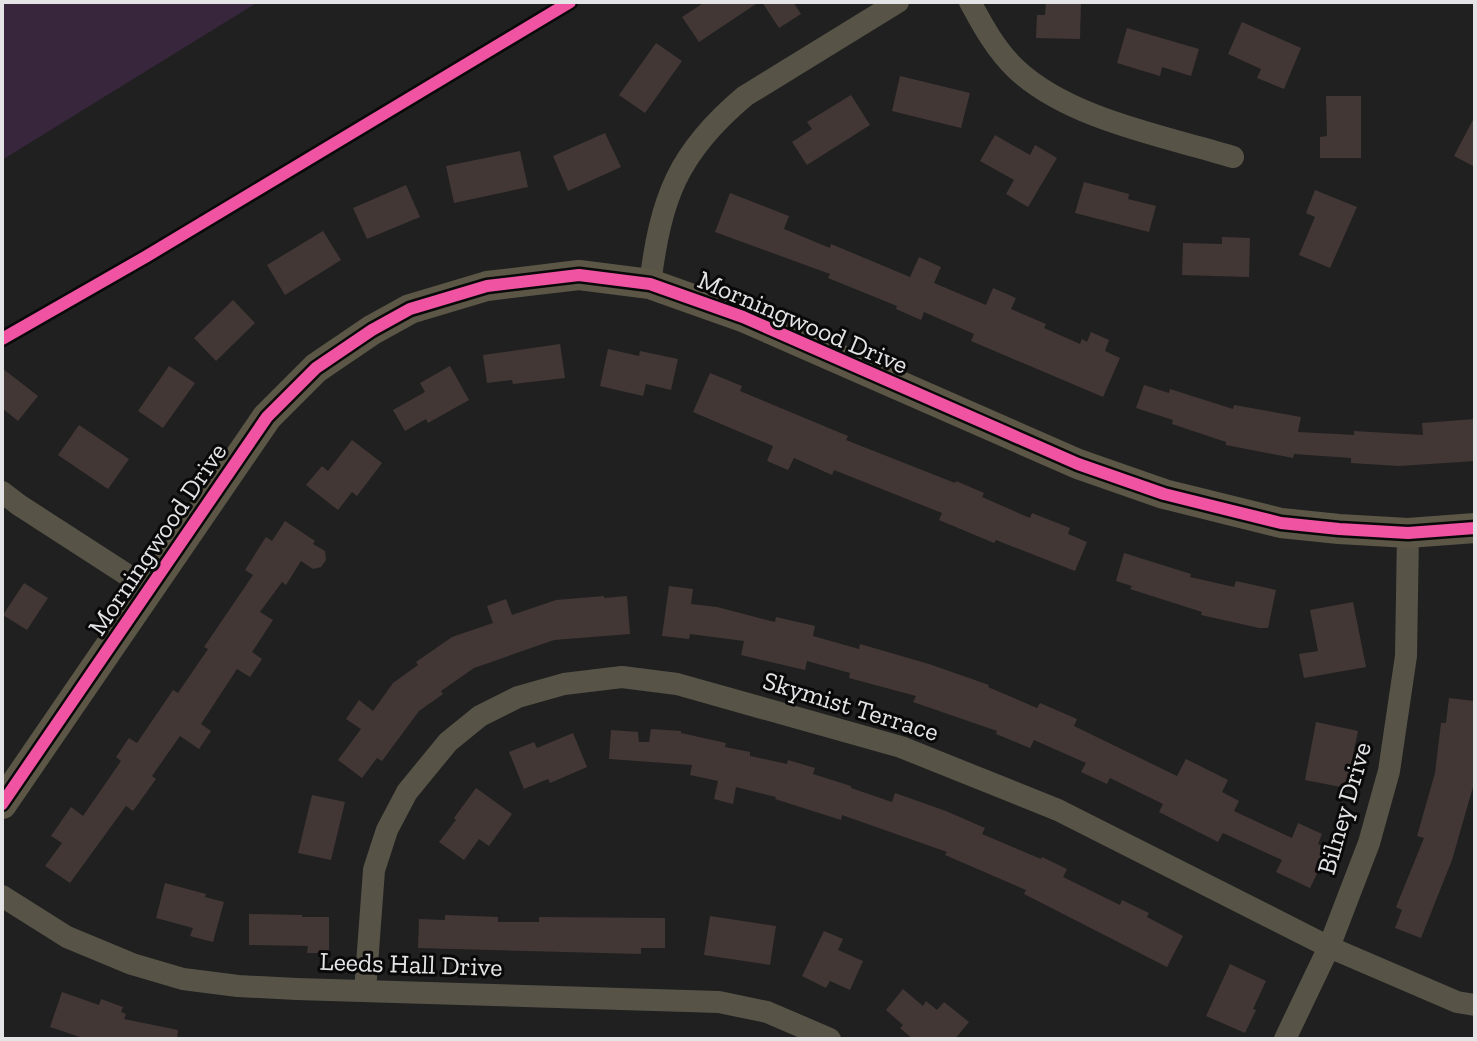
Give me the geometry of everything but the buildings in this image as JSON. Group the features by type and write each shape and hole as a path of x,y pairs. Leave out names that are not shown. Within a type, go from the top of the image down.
{"street":[{"path":"650,284 656,241 674,181 695,146 745,96 898,2"},
{"path":"970,2 990,37 1015,68 1045,92 1117,123 1233,157"},
{"name":"Morningwood Drive","path":"2,804 267,417 316,368 372,330 410,309 487,286 579,275 650,284 743,317 1078,464 1164,494 1281,523 1408,533 1475,528"},
{"path":"2,492 149,589"},
{"name":"Bilney Drive","path":"1285,1039 1329,947 1369,843 1389,771 1406,656 1408,533"},
{"name":"Skymist Terrace","path":"365,991 374,870 387,830 407,792 448,742 480,716 518,697 564,684 622,677 677,684 901,747 1058,810 1329,947 1457,1002 1475,1005"},
{"name":"Leeds Hall Drive","path":"2,896 67,937 132,964 183,979 238,986 719,1002 767,1012 830,1039"}],"shaded area":[{"path":"2,2 258,2 2,160"}],"cycle path":[{"path":"2,339 147,256 570,2"},
{"path":"2,804 267,417 316,368 372,330 410,309 487,286 579,275 650,284 743,317 1078,464 1164,494 1281,523 1408,533 1475,528"}]}
